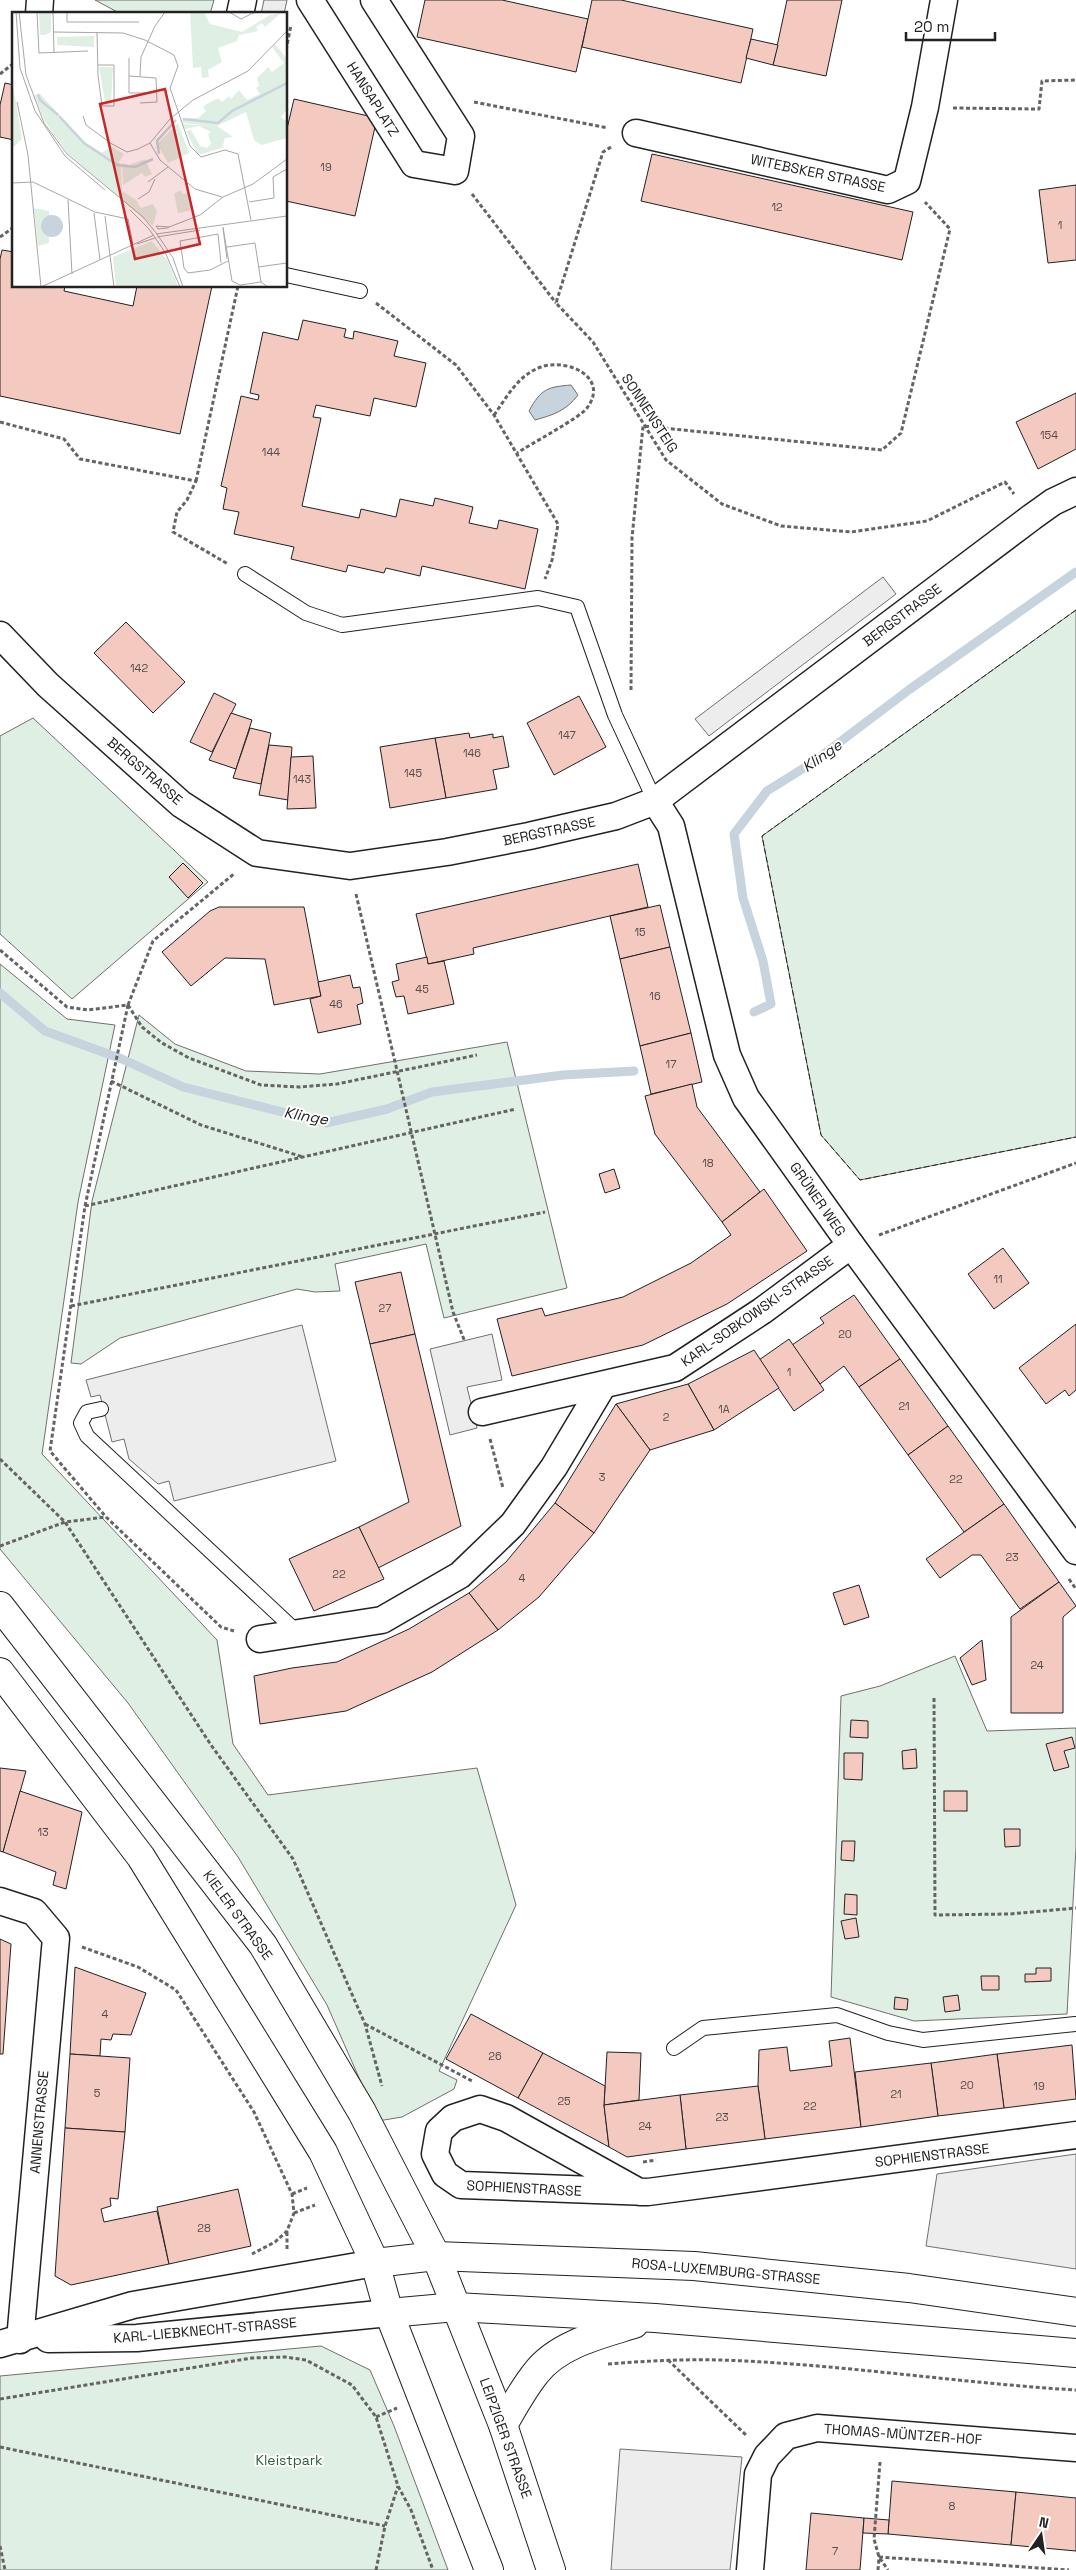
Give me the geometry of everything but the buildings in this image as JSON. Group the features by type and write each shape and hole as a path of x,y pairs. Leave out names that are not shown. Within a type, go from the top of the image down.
{"main road":[{"name":"KIELER STRASSE","path":"0,1606 263,1945 362,2112 436,2256 456,2307"},
{"path":"0,1672 141,1857 322,2152 375,2263 389,2313 489,2570"},
{"name":"ROSA-LUXEMBURG-STRASSE","path":"375,2263 436,2256 694,2266 910,2288 1076,2312"},
{"path":"389,2313 456,2307 655,2318 1076,2352"},
{"name":"LEIPZIGER STRASSE","path":"456,2307 502,2425 551,2570"},
{"path":"502,2425 536,2372 551,2359 576,2344 604,2333 655,2318"}],"street":[{"name":"HANSAPLATZ","path":"310,0 414,164 455,172"},
{"path":"374,0 461,136 455,172"},
{"name":"WITEBSKER STRASSE","path":"636,133 888,190 907,180 925,107 944,0"},
{"name":"BERGSTRASSE","path":"0,635 48,685 181,804 257,853 350,866 447,852 529,836 616,816 654,801 1032,517 1053,502 1076,491"},
{"name":"GRÜNER WEG","path":"654,801 671,826 726,1055 746,1098 851,1245 1076,1551"},
{"name":"KARL-SOBKOWSKI-STRASSE","path":"482,1412 675,1368 762,1311 851,1245"},
{"path":"260,1639 382,1620 460,1575 513,1524 554,1467 603,1385"},
{"path":"0,1901 34,1912 56,1938"},
{"name":"ANNENSTRASSE","path":"10,2342 56,1938"},
{"name":"SOPHIENSTRASSE","path":"639,2192 506,2118 480,2110 453,2118 439,2130 435,2154 445,2174 461,2185 639,2192 1076,2135"},
{"name":"KARL-LIEBKNECHT-STRASSE","path":"10,2342 133,2305 375,2263"},
{"name":"KARL-LIEBKNECHT-STRASSE","path":"10,2342 137,2338 389,2313"},
{"name":"THOMAS-MÜNTZER-HOF","path":"750,2570 758,2474 767,2456 786,2436 817,2428 1076,2448"}],"lane":[{"path":"288,275 360,291"},
{"path":"244,574 306,613 342,624 538,598 577,607 615,715 654,801"},
{"path":"101,1409 87,1412 81,1423 87,1436 298,1633"},
{"path":"674,2048 703,2028 837,2014 888,2033 923,2040 1076,2020"}],"path":[{"path":"0,74 12,65"},
{"path":"925,107 1039,109 1042,81 1076,80"},
{"path":"434,95 636,133"},
{"path":"556,303 602,152 636,133"},
{"path":"455,172 556,303"},
{"path":"631,698 632,538 643,426 882,450 901,433 950,229 907,180"},
{"path":"0,237 12,228"},
{"path":"238,288 196,481 187,500 177,512 173,532 244,574"},
{"path":"360,291 456,365 494,415 558,524 552,560"},
{"name":"SONNENSTEIG","path":"556,303 593,342 643,426 666,460 722,504 781,526 851,532 927,521 1005,482 1032,517"},
{"path":"494,415 516,383 542,367 565,366 580,369 590,379 593,395 587,409 516,453"},
{"path":"0,422 64,439 80,459 196,481"},
{"path":"221,1627 106,1517 50,1451 85,1206 112,1072 128,1005 152,941 257,853"},
{"path":"350,866 413,1132 453,1312 465,1342"},
{"path":"0,950 68,1007 88,1010 128,1005"},
{"path":"128,1005 142,1027 162,1043 189,1058 261,1085 298,1087 337,1084 477,1055"},
{"path":"111,1081 201,1125 304,1157"},
{"path":"85,1206 516,1109"},
{"path":"851,1245 1076,1164"},
{"path":"71,1306 545,1212"},
{"path":"482,1412 513,1524"},
{"path":"0,1459 65,1522 211,1745 293,1859 365,2024 385,2095"},
{"path":"0,1546 65,1522 106,1517"},
{"path":"934,1698 935,1915 1010,1914 1076,1908"},
{"path":"56,1938 138,1967 176,1990 254,2112 292,2194 294,2213 287,2231 275,2242"},
{"path":"365,2024 477,2084"},
{"path":"636,2162 666,2158"},
{"path":"0,2399 252,2358 285,2357 306,2360 352,2385 376,2416 398,2486 411,2510 433,2570"},
{"path":"606,2364 668,2360 722,2360 849,2369 1076,2390"},
{"path":"668,2360 767,2456"},
{"path":"882,2432 874,2539 879,2557 888,2570"},
{"path":"0,2447 385,2526"},
{"path":"376,2570 385,2526 398,2486"},
{"path":"0,2546 5,2570"},
{"path":"879,2557 1069,2570"},
{"path":"878,2570 879,2557"}],"green space":[{"path":"95,0 214,0 211,12 117,12"},
{"path":"1076,610 1076,1137 860,1180 821,1135 762,836"},
{"path":"33,718 208,882 72,999 0,934 0,736"},
{"path":"0,964 67,1019 115,1025 78,1202 42,1454 217,1640 233,1744 268,1795 477,1768 516,1905 439,2071 457,2080 454,2089 402,2117 378,2121 327,2005 238,1857 128,1703 0,1549"},
{"path":"139,1015 175,1044 246,1071 320,1074 507,1042 567,1288 444,1318 426,1244 335,1264 340,1291 315,1292 297,1289 120,1338 81,1364 71,1363 92,1201"},
{"path":"955,1656 987,1731 1076,1728 1076,1847 1067,2014 914,2021 831,1997 841,1696 880,1686"},
{"name":"Kleistpark","path":"321,2346 370,2370 394,2426 448,2570 0,2570 0,2376"}],"shaded area":[{"path":"264,0 287,0 284,12 261,12"},
{"path":"571,385 578,395 569,405 559,412 535,420 529,411 541,394 550,388"},
{"path":"883,577 896,594 709,736 695,719"},
{"path":"302,1325 336,1461 174,1501 169,1481 158,1484 129,1459 124,1439 112,1442 100,1395 91,1397 86,1380"},
{"path":"492,1334 502,1380 467,1387 477,1428 450,1435 430,1349"},
{"path":"1076,2154 1076,2269 926,2246 937,2174"},
{"path":"620,2449 742,2457 730,2570 611,2570"}],"waterway":[{"name":"Klinge","path":"754,1012 771,1004 763,961 743,898 734,834 767,791 812,763 910,689 1076,572"},
{"name":"Klinge","path":"0,993 45,1031 122,1059 183,1087 326,1123 387,1109 432,1092 563,1075 634,1071"}],"fence":[{"path":"1076,610 762,836 821,1135 860,1180 1076,1137"}]}
